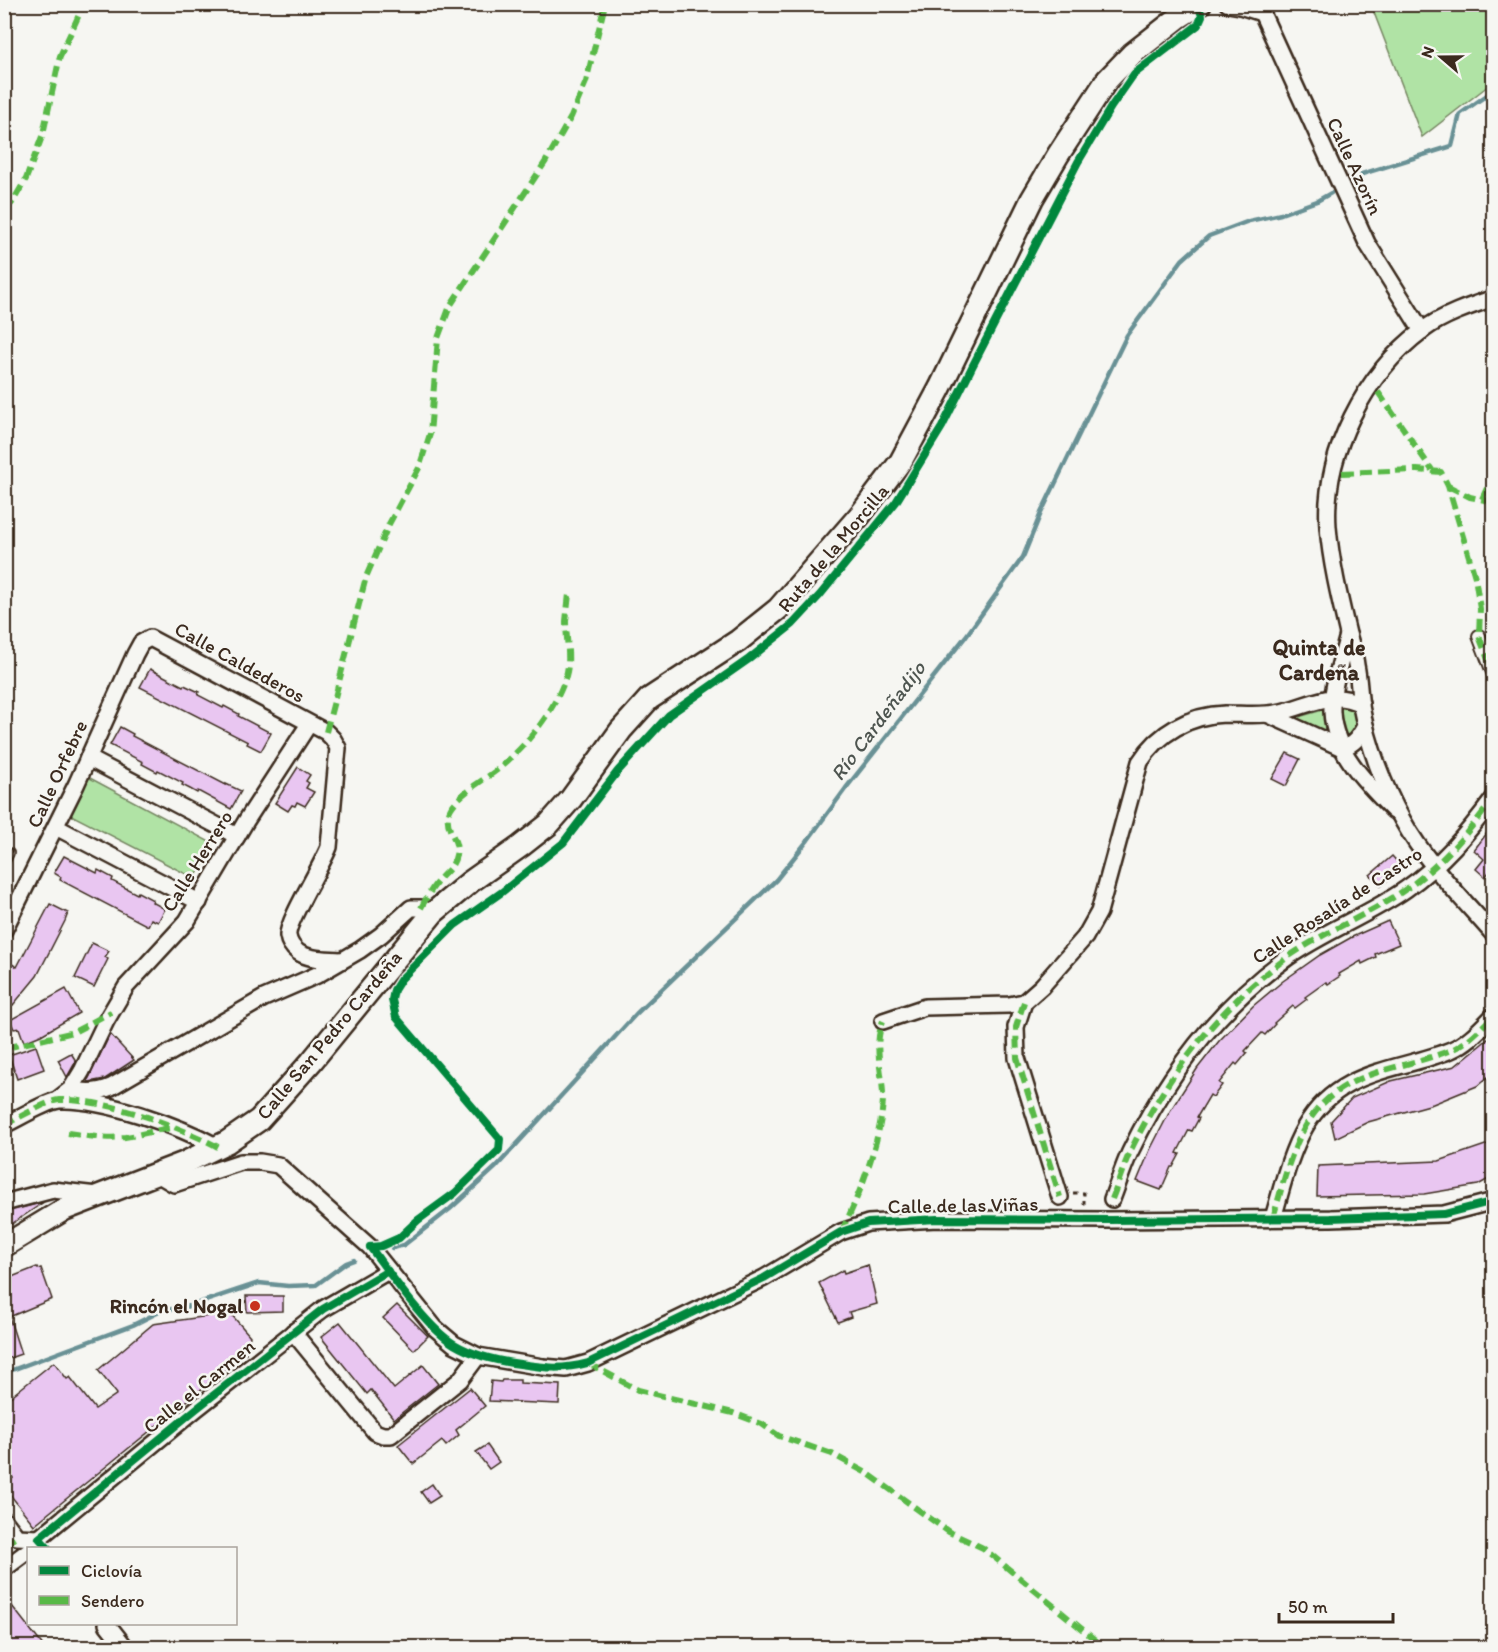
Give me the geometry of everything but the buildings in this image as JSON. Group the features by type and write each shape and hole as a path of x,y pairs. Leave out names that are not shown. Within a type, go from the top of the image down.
{"main road":[{"name":"Calle San Pedro Cardeña","path":"4,1246 47,1218 218,1147 259,1120 440,907 549,824 571,799 621,730 649,699 684,674 723,651 778,609 853,524 888,479 917,433 1032,199 1107,80 1139,48 1203,5"}],"street":[{"name":"Calle Azorín","path":"1228,4 1255,7 1367,243 1422,331"},
{"path":"1402,820 1376,759 1360,704 1356,665 1333,562 1328,527 1329,493 1337,455 1352,418 1371,385 1387,365 1422,331 1453,314 1494,298"},
{"path":"1348,633 1332,712 1341,748 1356,770 1402,820 1435,868 1494,934"},
{"path":"1479,636 1494,675"},
{"name":"Calle Caldederos","path":"150,638 326,732 333,739 338,748 329,847 324,861 292,919 288,935 292,946 299,953 308,957 340,960"},
{"name":"Calle Orfebre","path":"4,930 56,827 135,654 141,643 150,638"},
{"path":"1060,1197 1017,1058 1016,1027 1024,1002 1061,966 1095,922 1100,912 1140,762 1146,752 1166,733 1206,716 1269,715 1303,707 1327,697 1352,700 1360,704"},
{"path":"1269,715 1341,748 1350,746 1360,736 1365,726"},
{"name":"Calle Herrero","path":"71,1089 126,987 187,921 237,836 309,724"},
{"path":"88,758 237,836"},
{"name":"Calle Rosalía de Castro","path":"1112,1199 1129,1155 1156,1101 1192,1049 1224,1011 1288,957 1406,890 1435,868 1451,853 1494,798"},
{"path":"56,827 199,902"},
{"path":"4,1125 57,1100 71,1089 84,1092 100,1091 140,1071 264,998 317,975 360,950 411,908 440,907"},
{"path":"883,1021 925,1007 1009,1005 1024,1002"},
{"path":"1273,1218 1296,1146 1306,1125 1333,1095 1368,1074 1453,1049 1473,1036 1494,1015"},
{"path":"57,1100 100,1105 138,1115 187,1130 218,1147"},
{"name":"Calle de las Viñas","path":"157,1174 174,1184 241,1162 278,1165 370,1247 435,1329 454,1344 478,1356 543,1368 566,1369 588,1363 764,1278 841,1232 868,1223 937,1219 1109,1220 1444,1214 1494,1201"},
{"path":"4,1203 53,1190 97,1196"},
{"name":"Calle el Carmen","path":"40,1544 196,1408 323,1309 388,1271"},
{"path":"293,1332 375,1432 383,1435 391,1435 460,1380 478,1356"},
{"path":"4,1520 17,1538 40,1544"},
{"path":"4,1569 27,1552"},
{"path":"109,1625 126,1647"}],"lane":[{"path":"4,863 9,853"}],"path":[{"path":"1084,1198 1084,1206"}],"green space":[{"path":"1371,5 1493,5 1493,82 1422,137"},
{"path":"1339,704 1352,711 1357,720 1354,729 1344,740"},
{"path":"1327,707 1330,738 1288,720 1319,711"},
{"path":"88,777 208,841 212,846 212,852 195,877 71,815"}],"waterway":[{"name":"Río Cardeñadijo","path":"1352,180 1362,174 1452,146 1460,114 1494,90"},
{"name":"Río Cardeñadijo","path":"392,1248 404,1245 450,1209 496,1167 636,1014 776,880 808,840 966,636 1023,557 1041,513 1127,335 1182,260 1209,236 1249,221 1281,214 1317,201 1331,193"},
{"name":"Río Cardeñadijo","path":"4,1373 133,1325 161,1311 190,1306 259,1283 288,1286 316,1285 346,1263 354,1260"}],"marked path":[{"path":"4,210 12,203 26,179 43,134 60,56 84,4"},
{"path":"326,732 366,577 389,524 419,468 430,434 438,338 450,306 546,161 571,117 586,82 605,4"},
{"path":"1378,392 1432,470"},
{"path":"1342,473 1417,470 1441,472 1448,486 1475,577 1480,609 1479,636 1494,675"},
{"path":"1482,499 1494,473"},
{"path":"1448,486 1470,497 1494,502"},
{"path":"421,908 433,887 455,859 456,843 448,821 451,808 469,790 503,765 522,746 556,701 566,676 568,663 566,621 569,594"},
{"path":"1112,1199 1130,1152 1160,1096 1217,1020 1239,998 1288,957 1377,907 1419,879 1454,847 1494,798"},
{"path":"1024,1002 1016,1027 1017,1058 1060,1197"},
{"path":"6,1048 74,1032 111,1012"},
{"path":"1273,1218 1286,1172 1299,1138 1319,1108 1335,1093 1370,1075 1451,1050 1474,1035 1494,1015"},
{"path":"841,1232 869,1164 879,1127 883,1094 879,1039 883,1021"},
{"path":"4,1125 54,1101 77,1101 118,1108 162,1122 218,1147"},
{"path":"68,1133 118,1138 171,1128"},
{"path":"588,1363 638,1390 733,1413 762,1424 779,1436 832,1454 870,1475 949,1532 983,1548 1105,1648"},
{"path":"4,1544 17,1537"}],"cycle path":[{"name":"Ruta de la Morcilla","path":"370,1247 381,1246 399,1238 418,1220 455,1193 499,1150 500,1139 396,1017 392,1000 394,990 401,979 455,925 502,892 563,843 618,771 669,715 749,659 793,624 820,595 896,502 942,427 1078,162 1111,107 1134,74 1198,25 1202,16 1198,4"},
{"path":"370,1247 398,1286 432,1326 454,1344 494,1360 554,1368 588,1363 764,1278 841,1232 868,1223 937,1219 1331,1218 1444,1214 1494,1201"},
{"path":"47,1547 39,1538 196,1409 323,1309 388,1271"}],"place":[{"name":"Rincón el Nogal","path":"255,1306"}],"district":[{"name":"Quinta de Cardeña","path":"1319,660"}]}
